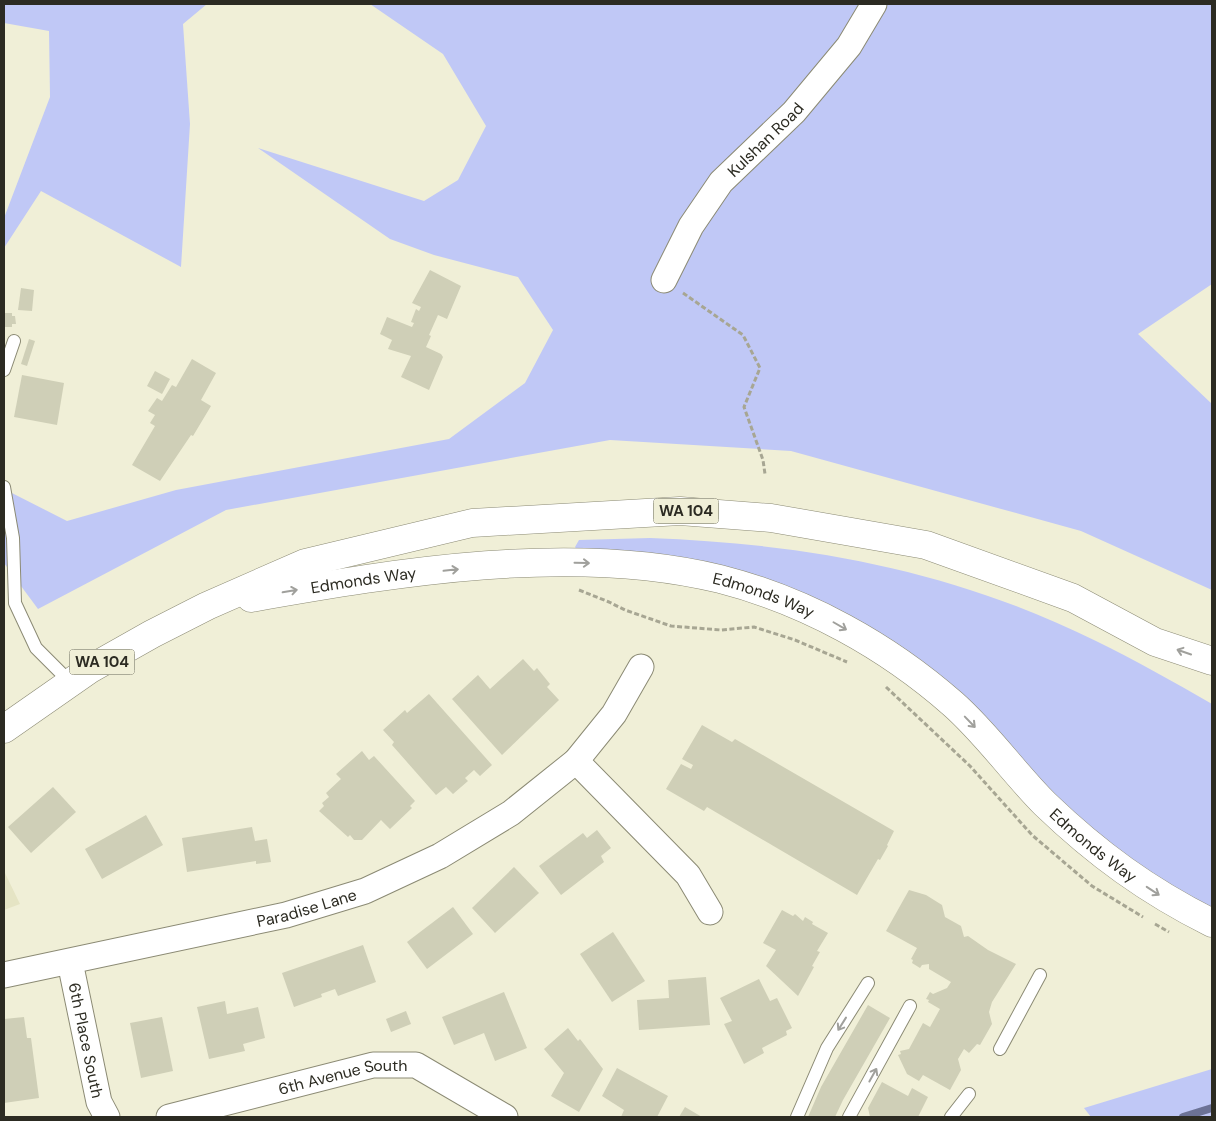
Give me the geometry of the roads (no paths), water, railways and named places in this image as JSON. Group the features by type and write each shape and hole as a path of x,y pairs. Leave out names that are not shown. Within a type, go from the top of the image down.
{"main road":[{"name":"Edmonds Way","path":"4,729 71,682 152,634 207,606 305,563 472,522 680,510 771,518 926,544 1073,598 1156,642 1212,661"},
{"name":"Edmonds Way","path":"207,606 348,581 478,567 534,564 644,566 680,571 740,585 790,602 834,622 909,670 958,709 1045,804 1120,870 1163,898 1212,923"}],"street":[{"name":"Kulshan Road","path":"664,280 692,226 721,182 794,112 849,46 874,4"},
{"name":"Paradise Lane","path":"4,974 70,962 286,915 365,891 440,856 511,813 576,761 614,714 641,668"},
{"path":"576,761 688,875 710,912"},
{"name":"6th Place South","path":"70,962 99,1102 107,1117"},
{"name":"6th Avenue South","path":"170,1117 373,1065 416,1065 505,1117"}],"lane":[{"path":"4,370 14,341"},
{"path":"4,487 13,538 16,603 36,648 71,682"},
{"path":"1000,1048 1040,975"},
{"path":"797,1117 828,1048 868,983"},
{"path":"849,1117 910,1006"},
{"path":"951,1117 969,1094"}],"waterway":[{"path":"1183,1117 1212,1108"}]}
